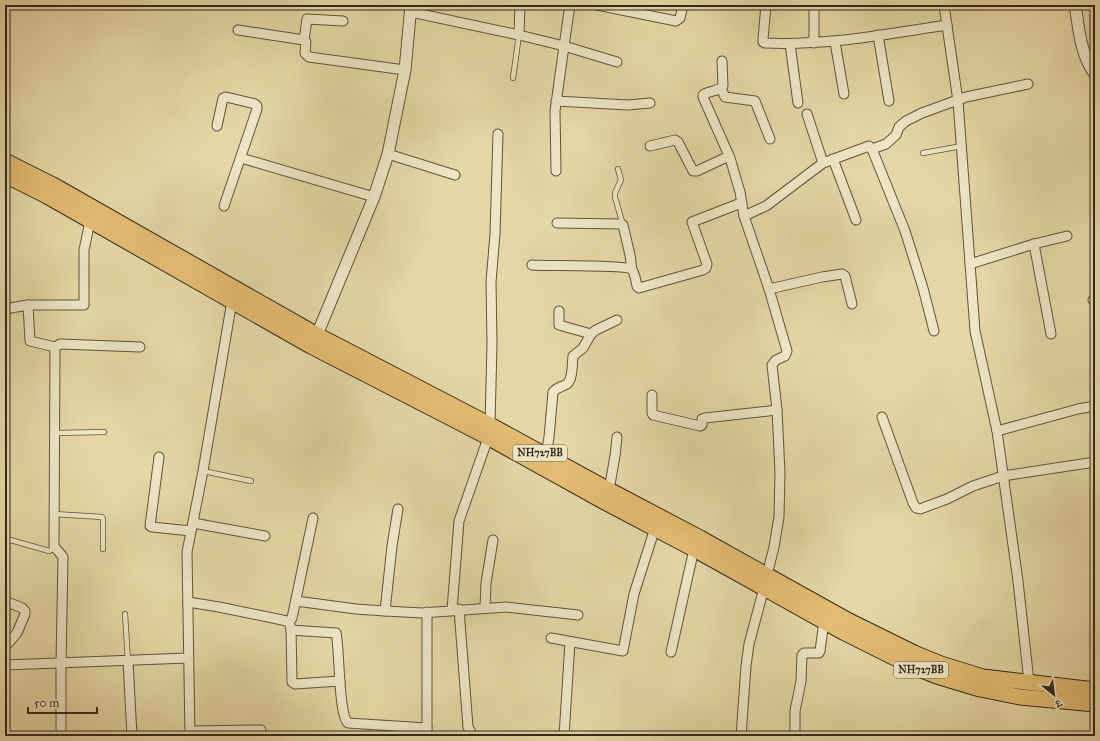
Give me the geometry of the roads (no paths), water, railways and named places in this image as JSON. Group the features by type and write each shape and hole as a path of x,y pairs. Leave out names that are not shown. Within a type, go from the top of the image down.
{"highway":[{"name":"NH727BB","path":"5,161 53,185 315,341"},
{"name":"NH727BB","path":"5,175 47,196 232,301 315,341 489,431 546,456 694,534 824,621 909,665 937,676 980,689 1020,697 1095,704"},
{"name":"NH727BB","path":"489,431 603,501 694,549 765,581 921,656 983,677 1095,690"}],"street":[{"path":"519,35 520,5"},
{"path":"556,171 555,111 570,5"},
{"path":"597,5 676,21 680,18 683,5"},
{"path":"766,5 763,42 765,43 790,44 835,42 947,25"},
{"path":"814,5 814,43"},
{"path":"944,5 958,101 975,331 997,432 1018,581 1028,682"},
{"path":"1075,5 1082,47 1095,74"},
{"path":"315,341 374,197 388,154 405,70 411,8 564,46 617,62"},
{"path":"343,21 307,19 304,40 306,42 305,53 309,57 405,70"},
{"path":"238,30 304,40"},
{"path":"878,35 889,101"},
{"path":"835,42 844,94"},
{"path":"790,44 798,103"},
{"path":"722,61 723,83 720,88 708,92 703,95 703,97 729,156 740,192 744,216 769,288 787,351 785,356 776,360 772,365 777,410 780,473 779,517 774,547 749,644 741,736"},
{"path":"872,149 886,144 892,139 899,127 906,121 922,113 966,98 1028,84"},
{"path":"720,88 725,97 755,100 770,138"},
{"path":"217,126 223,98 226,97 255,104 257,106 224,206"},
{"path":"556,101 628,105 650,103"},
{"path":"807,114 824,163"},
{"path":"473,736 468,727 456,610 459,521 489,431 492,343 491,282 495,234 498,134"},
{"path":"650,146 675,140 678,142 693,171 697,172 729,156"},
{"path":"744,216 766,206 824,163 869,146 872,149 905,231 934,331"},
{"path":"388,154 456,175"},
{"path":"241,158 374,197"},
{"path":"832,159 856,220"},
{"path":"557,223 623,225 632,270 637,286 640,288 706,268 707,264 692,222 742,203"},
{"path":"5,309 28,305 84,305 84,250 90,221"},
{"path":"970,264 1034,244 1067,236"},
{"path":"1034,244 1051,334"},
{"path":"532,265 614,267 629,268 632,270"},
{"path":"769,288 842,274 845,276 852,304"},
{"path":"232,301 204,471 187,552 190,733 261,730"},
{"path":"28,305 30,341 55,347 60,344 140,348"},
{"path":"559,310 559,325 591,334"},
{"path":"546,456 553,392 556,388 566,385 570,380 573,356 583,348 591,334 617,320"},
{"path":"55,347 55,548 63,557 61,736"},
{"path":"652,395 653,415 700,426 702,425 702,419 705,418 777,410"},
{"path":"997,432 1078,408 1095,406"},
{"path":"882,417 916,508 920,510 973,486 1003,476 1095,462"},
{"path":"609,490 617,437"},
{"path":"159,457 150,526 192,527 265,536"},
{"path":"385,611 392,546 398,509"},
{"path":"313,518 290,627 292,682 295,684 340,681"},
{"path":"551,638 623,651 634,594 655,528"},
{"path":"485,607 486,583 493,540"},
{"path":"671,652 694,549"},
{"path":"5,601 22,608 25,611 25,614 17,633 5,647"},
{"path":"296,601 356,609 385,611 427,612 485,607 506,607 578,615"},
{"path":"188,602 286,621 290,627 336,633 344,718 348,723 427,732 427,612"},
{"path":"794,731 802,655 804,653 818,653 820,651 824,621"},
{"path":"564,736 570,642"},
{"path":"5,665 188,658"},
{"path":"128,661 132,736"}],"lane":[{"path":"513,78 519,35"},
{"path":"923,153 962,146"},
{"path":"618,169 621,180 615,193 615,197 623,225"},
{"path":"55,433 104,432"},
{"path":"204,471 251,481"},
{"path":"54,514 102,517 104,519 103,549"},
{"path":"5,541 7,539 49,551 55,548"},
{"path":"126,614 128,661"}]}
